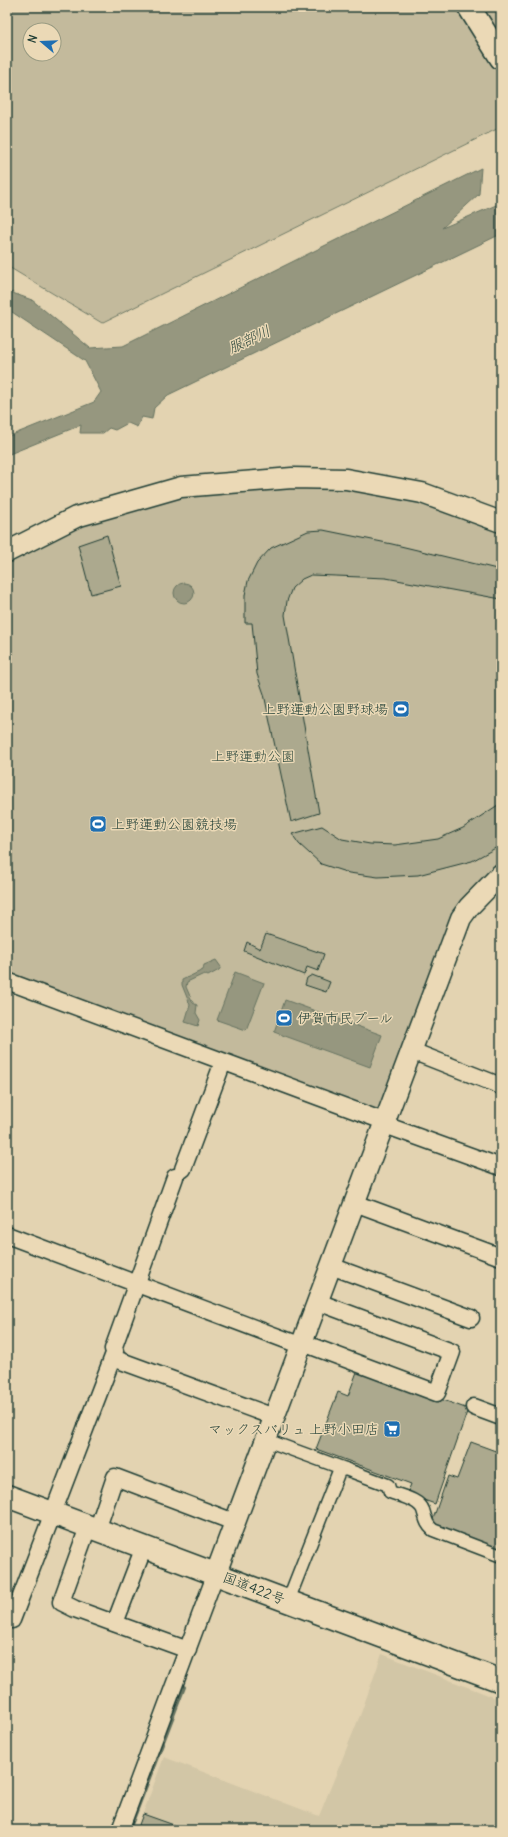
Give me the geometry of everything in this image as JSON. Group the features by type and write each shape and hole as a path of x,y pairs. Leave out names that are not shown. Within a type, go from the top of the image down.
{"main road":[{"path":"469,7 501,58"},
{"name":"国道422号","path":"7,1496 501,1681"}],"street":[{"path":"7,552 76,517 181,487 292,478 346,479 422,494 501,522"},
{"path":"120,1830 461,918 469,907 500,878"},
{"path":"7,981 501,1167"},
{"path":"412,1051 501,1086"},
{"path":"7,1618 12,1620 48,1524 54,1514 113,1358 115,1352 113,1349 137,1284 223,1062"},
{"path":"355,1202 501,1256"},
{"path":"7,1235 137,1284 437,1392 452,1352 318,1302"},
{"path":"331,1266 471,1318"},
{"path":"113,1358 274,1417"},
{"path":"474,1407 501,1417"},
{"path":"266,1440 388,1485 390,1492 418,1502 423,1509 427,1525 433,1530 501,1556"},
{"path":"288,1601 339,1471 345,1469"},
{"path":"188,1650 61,1602 115,1476 234,1522"},
{"path":"115,1623 144,1547"}],"shaded area":[{"path":"382,1654 501,1700 501,1830 137,1830 164,1757 319,1816 361,1713"}],"green space":[{"path":"7,7 501,7 501,127 102,323 7,266"},
{"name":"上野運動公園","path":"346,481 501,524 501,871 467,906 382,1113 7,978 7,561 78,519 181,489"}],"water":[{"name":"服部川","path":"481,168 479,194 442,228 501,203 501,234 168,395 154,408 152,419 142,417 137,427 128,423 115,430 109,428 103,433 80,433 81,425 7,455 7,437 94,402 101,392 85,361 12,312 7,311 7,291 32,300 90,348 123,346"},
{"path":"184,583 191,586 194,593 191,600 184,603 177,600 174,593 177,586"},
{"path":"216,960 221,967 219,970 208,976 204,974 187,982 186,987 193,1003 197,1005 196,1013 200,1020 198,1026 185,1022 190,1005 182,985 182,980 203,970 204,965"},
{"path":"235,972 264,983 246,1030 217,1020"},
{"path":"285,1000 382,1035 370,1067 274,1032"}],"building":[{"path":"323,530 392,544 501,570 501,599 386,578 311,575 302,579 292,588 287,601 285,615 319,813 291,822 264,694 257,674 252,623 245,623 245,595 248,581 257,563 271,548 308,531"},
{"path":"107,535 121,586 91,594 78,545"},
{"path":"501,803 501,845 472,861 418,875 378,877 349,873 321,864 299,844 292,834 322,826 342,839 370,844 395,845 438,839 463,828"},
{"path":"266,934 324,954 318,971 307,967 304,975 244,951 247,942 260,949"},
{"path":"312,975 330,982 326,992 305,985 307,978"},
{"name":"マックスバリュ 上野小田店","path":"358,1369 468,1409 435,1504 407,1494 411,1484 316,1449 338,1392 348,1396"},
{"path":"471,1442 501,1453 501,1551 431,1525 448,1476 457,1479"},
{"path":"143,1814 188,1830 137,1830"}],"waterway":[{"path":"129,1830 184,1687"}],"place":[{"name":"上野運動公園野球場","path":"401,709"},
{"name":"上野運動公園競技場","path":"98,824"},
{"name":"伊賀市民プール","path":"284,1018"},
{"name":"マックスバリュ 上野小田店","path":"392,1429"}]}
